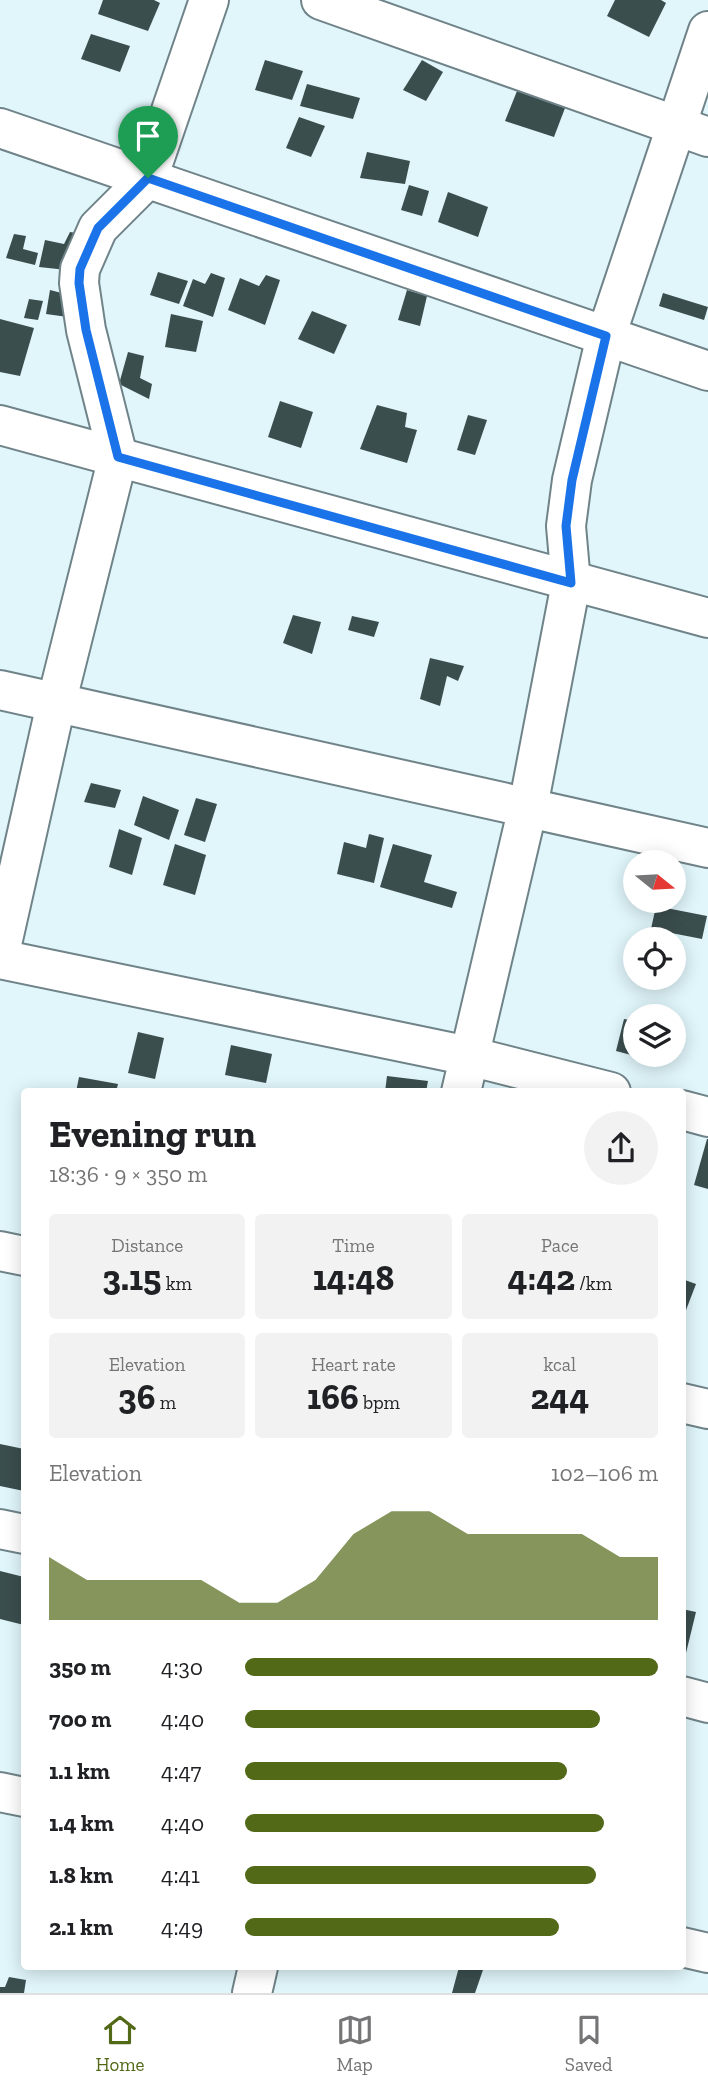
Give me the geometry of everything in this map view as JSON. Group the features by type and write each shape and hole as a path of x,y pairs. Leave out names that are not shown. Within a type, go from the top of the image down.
{"street":[{"path":"0,953 57,704 118,457 86,330 79,283 80,269 98,228 148,178 209,0"},
{"path":"321,0 693,132"},
{"path":"465,1074 528,807 571,583 566,526 572,480 606,336 693,132 708,31"},
{"path":"0,128 708,371"},
{"path":"0,425 571,583 708,618"},
{"path":"0,690 708,848"},
{"path":"0,959 465,1074 579,1088"},
{"path":"686,1111 708,1117"},
{"path":"0,1251 21,1255"},
{"path":"686,1404 708,1409"},
{"path":"0,1529 21,1533"},
{"path":"686,1697 708,1703"},
{"path":"0,1792 21,1796"},
{"path":"686,1948 708,1953"},
{"path":"252,1993 257,1970"}],"building":[{"path":"103,0 154,0 160,3 148,31 98,14"},
{"path":"615,0 661,0 666,3 649,37 607,16"},
{"path":"91,34 130,46 120,72 81,59"},
{"path":"265,60 303,71 292,100 255,90"},
{"path":"422,60 443,72 426,101 403,90"},
{"path":"307,84 360,98 353,119 300,106"},
{"path":"517,91 565,108 554,137 505,121"},
{"path":"299,117 325,126 311,157 286,148"},
{"path":"367,152 410,161 405,184 360,178"},
{"path":"409,185 429,191 422,216 401,210"},
{"path":"448,192 488,207 478,237 438,222"},
{"path":"70,232 89,235 76,271 39,267 45,240 64,244"},
{"path":"14,234 26,236 23,249 38,253 35,265 6,258"},
{"path":"158,272 188,281 179,304 150,295"},
{"path":"211,273 225,278 213,317 183,306 193,279 205,284"},
{"path":"266,275 280,280 265,325 228,310 240,278 259,286"},
{"path":"50,290 77,297 75,318 46,314"},
{"path":"407,290 427,296 420,326 398,320"},
{"path":"663,293 708,307 704,320 659,306"},
{"path":"29,299 43,301 38,320 24,318"},
{"path":"312,311 347,325 334,354 298,339"},
{"path":"171,314 203,321 196,352 165,347"},
{"path":"0,319 34,328 20,376 0,372"},
{"path":"128,352 144,356 140,378 152,384 149,399 119,384"},
{"path":"280,401 313,412 301,448 268,437"},
{"path":"377,405 407,413 405,427 417,430 407,463 360,449"},
{"path":"468,415 487,420 475,455 457,450"},
{"path":"293,615 321,622 312,654 283,643"},
{"path":"352,616 379,622 374,637 348,630"},
{"path":"430,658 464,666 458,681 447,676 440,706 420,699"},
{"path":"91,783 121,790 115,808 84,802"},
{"path":"143,796 179,810 169,840 134,825"},
{"path":"196,798 217,804 205,842 184,835"},
{"path":"119,829 142,838 132,875 109,867"},
{"path":"369,834 384,838 374,883 337,874 344,842 366,848"},
{"path":"175,844 206,855 195,895 163,885"},
{"path":"393,844 432,855 424,882 457,892 452,908 380,887"},
{"path":"686,912 707,916 702,939 686,936 686,927 651,927 654,914 686,914"},
{"path":"623,1023 623,1053 616,1051"},
{"path":"138,1032 164,1038 155,1079 128,1073"},
{"path":"231,1045 272,1054 266,1083 225,1075"},
{"path":"387,1076 428,1081 427,1088 386,1088"},
{"path":"79,1077 118,1084 117,1088 77,1088"},
{"path":"708,1139 708,1189 694,1185"},
{"path":"686,1280 696,1284 686,1310"},
{"path":"0,1444 21,1448 21,1490 0,1486"},
{"path":"0,1571 21,1576 21,1624 0,1619"},
{"path":"686,1610 696,1612 686,1653"},
{"path":"458,1970 483,1970 475,1993 452,1993"},
{"path":"9,1977 26,1980 24,1993 0,1993 0,1987 5,1987"}],"route":[{"path":"148,178 606,336 572,480 566,526 571,583 118,457 86,330 79,283 80,269 85,251 98,228 148,178"}]}
